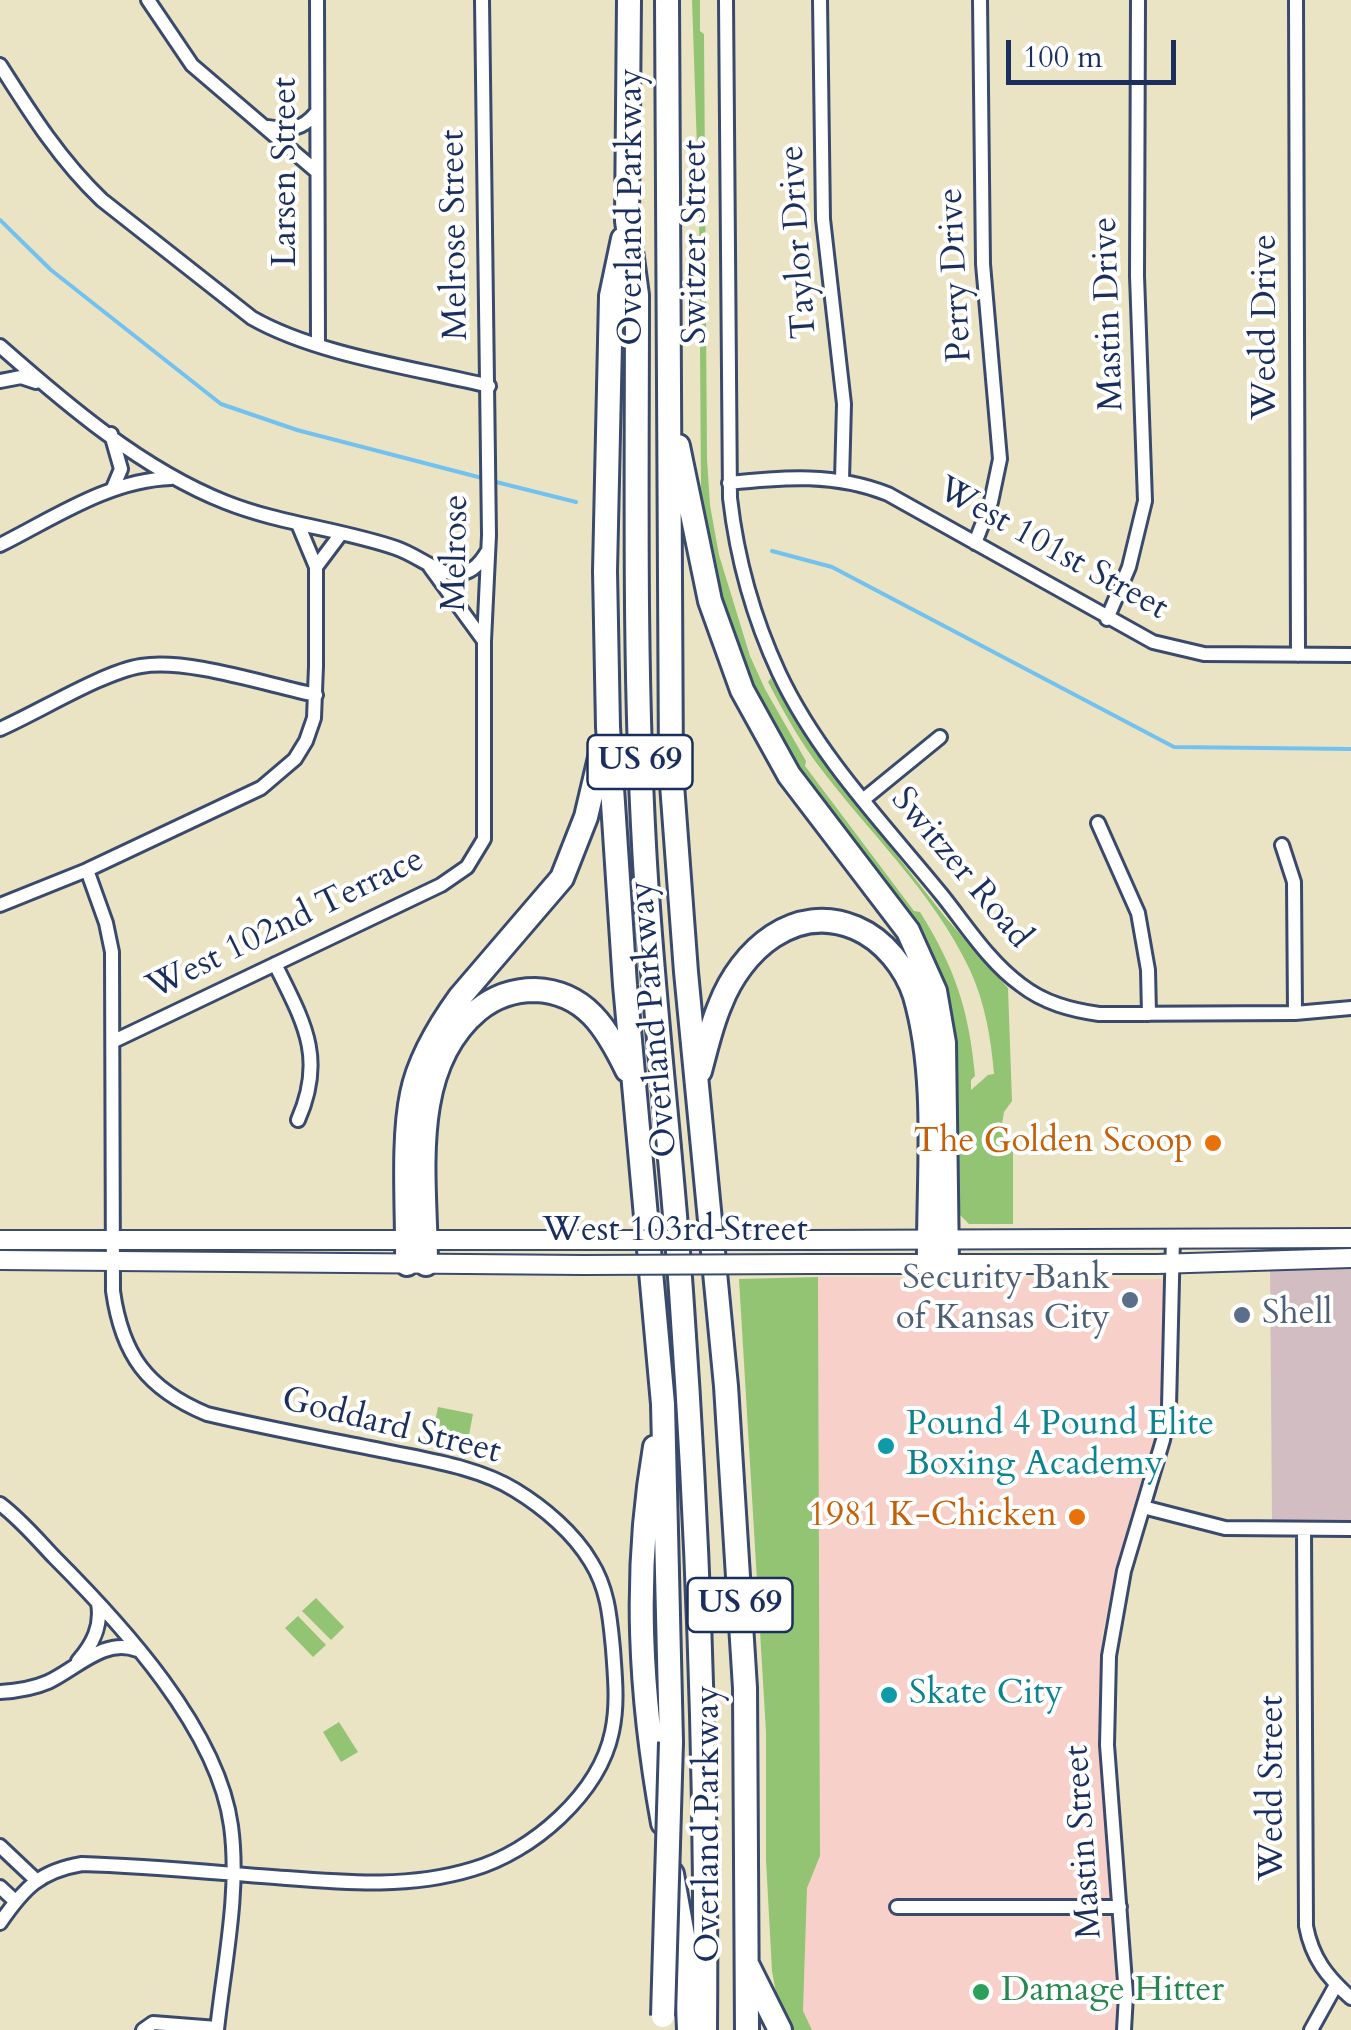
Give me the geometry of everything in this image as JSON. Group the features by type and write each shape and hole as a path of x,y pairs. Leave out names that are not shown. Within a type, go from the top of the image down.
{"highway":[{"name":"Overland Parkway","path":"629,0 627,221 637,296 638,691 644,848 682,1302 701,1631 705,2030"},
{"name":"Overland Parkway","path":"667,0 671,771 726,1386 745,1688 746,2030"},
{"path":"627,221 611,296 606,571 608,727 634,1085 663,1404 671,1742 661,2025"},
{"path":"668,391 710,601 742,690 788,775 908,931 931,981 944,1044 938,1252"},
{"path":"417,1252 409,1112 417,1074 460,997 562,878 586,817 608,727"},
{"path":"696,1084 720,1005 741,966 761,943 783,928 812,921 835,922 870,936 904,972 920,1018 928,1068 938,1252"},
{"path":"417,1252 431,1088 450,1042 485,1004 526,990 550,991 578,1002 608,1031 634,1085"},
{"path":"663,1404 648,1490 641,1671 649,1744 686,1952 689,2030"},
{"path":"746,1962 780,2030"}],"main road":[{"name":"West 103rd Street","path":"0,1240 417,1252 582,1265 811,1264 1172,1237 1351,1238"},
{"name":"West 103rd Street","path":"0,1260 113,1264 417,1252 581,1240 812,1240 938,1252 1173,1264 1351,1258"}],"street":[{"path":"148,0 192,65 316,171"},
{"name":"Larsen Street","path":"317,0 318,344"},
{"name":"Melrose Street","path":"482,0 489,468"},
{"name":"Switzer Street","path":"726,0 729,483"},
{"name":"Taylor Drive","path":"820,0 823,219 845,414 842,480"},
{"name":"Perry Drive","path":"974,543 991,502 1000,459 983,264 980,0"},
{"name":"Mastin Drive","path":"1107,619 1130,567 1145,500 1137,276 1138,0"},
{"name":"Wedd Drive","path":"1296,0 1298,654"},
{"path":"0,65 60,156 102,200 252,318 279,332 318,344 489,386"},
{"path":"266,126 286,130 305,126 316,113"},
{"path":"0,346 44,384 171,478 226,503 398,548 448,573 466,573 478,567 488,550"},
{"path":"0,381 21,377 44,384"},
{"path":"111,434 121,469 114,488"},
{"name":"Melrose","path":"484,641 489,468"},
{"name":"West 101st Street","path":"729,483 799,477 842,480 888,494 1134,634 1181,651 1351,654"},
{"path":"0,546 114,488 152,478 171,478"},
{"name":"Switzer Road","path":"729,483 742,572 765,642 810,728 1000,966 1019,984 1073,1010 1099,1014 1295,1014 1351,1008"},
{"path":"0,905 86,870 270,782 288,767 306,741 316,695 316,567 298,524"},
{"path":"316,567 340,535"},
{"path":"430,567 484,641"},
{"name":"West 102nd Terrace","path":"114,1041 441,885 468,868 484,839 484,641"},
{"path":"0,728 118,673 143,666 186,666 316,695"},
{"path":"864,799 940,737"},
{"path":"1098,823 1138,913 1145,942 1148,1014"},
{"path":"1282,846 1294,882 1295,1014"},
{"name":"Goddard Street","path":"37,1881 52,1869 82,1864 367,1884 441,1878 511,1856 574,1802 601,1762 612,1736 616,1688 606,1596 592,1562 569,1534 514,1489 446,1464 207,1414 183,1404 147,1376 124,1340 113,1291 112,952 106,923 86,870"},
{"path":"275,964 305,1028 312,1057 312,1085 298,1120"},
{"name":"Mastin Street","path":"1124,2030 1126,1994 1108,1751 1108,1672 1123,1574 1169,1407 1172,1237"},
{"path":"0,1504 144,1652 192,1728 218,1782 232,1831 232,1874 217,2029 153,2023 143,2030"},
{"path":"1143,1507 1225,1528 1351,1529"},
{"name":"Wedd Street","path":"1304,1530 1304,1906 1315,1958 1351,1998"},
{"path":"72,1666 88,1650 97,1632 98,1602"},
{"path":"0,1692 24,1690 50,1681 112,1647 126,1645 144,1652"},
{"path":"0,1846 37,1881 15,1901 0,1923"},
{"path":"0,1886 15,1901"},
{"path":"898,1907 1120,1906"},
{"path":"1311,2030 1336,1984"}],"shaded area":[{"path":"1351,1263 1351,1522 1272,1521 1270,1264"},
{"path":"818,1277 1164,1279 1166,1349 1159,1421 1123,1543 1102,1634 1100,1771 1118,2015 1115,2030 812,2030 803,2012 807,1888 820,1856"}],"green space":[{"path":"692,0 700,0 700,31 704,34 707,459 719,555 750,656 806,761 805,766 914,911 920,912 943,952 969,1030 975,1076 971,1090 994,1074 980,995 970,970 918,887 808,752 768,682 771,678 824,762 945,917 1008,988 1012,1101 1004,1112 1001,1130 1013,1136 1013,1224 969,1224 958,1213 953,1032 940,975 809,788 750,688 719,599 701,488 699,208"},
{"path":"818,1277 820,1856 807,1888 803,2011 812,2030 783,2030 772,1971 766,1860 766,1732 739,1279"},
{"path":"438,1407 473,1414 469,1435 434,1428"},
{"path":"316,1598 344,1627 331,1640 302,1611"},
{"path":"298,1616 326,1645 313,1657 285,1628"},
{"path":"339,1722 358,1752 341,1762 323,1732"}],"waterway":[{"path":"0,220 51,270 221,404 297,430 482,478"},
{"path":"492,481 576,502"},
{"path":"772,551 832,567 1174,747 1351,749"}],"place":[{"name":"The Golden Scoop","path":"1213,1143"},
{"name":"Security Bank of Kansas City","path":"1130,1300"},
{"name":"Shell","path":"1242,1315"},
{"name":"Pound 4 Pound Elite Boxing Academy","path":"886,1446"},
{"name":"1981 K-Chicken","path":"1077,1517"},
{"name":"Skate City","path":"889,1695"},
{"name":"Damage Hitter","path":"981,1992"}]}
